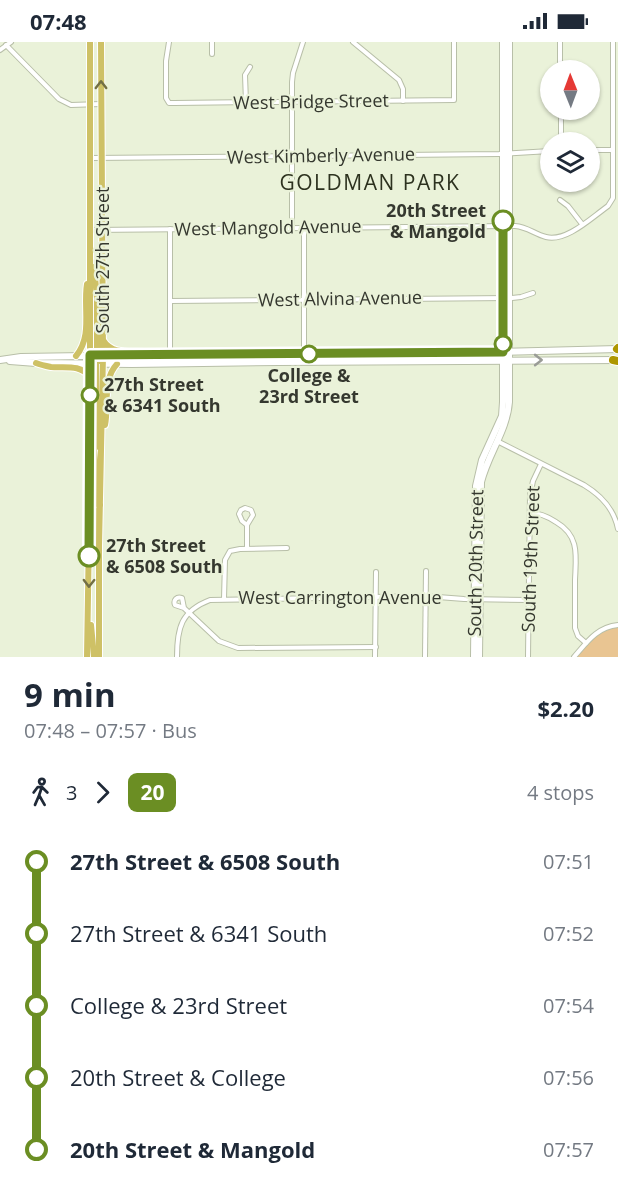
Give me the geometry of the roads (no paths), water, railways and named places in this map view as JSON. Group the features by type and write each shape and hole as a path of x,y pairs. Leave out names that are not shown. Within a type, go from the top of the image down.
{"main road":[{"name":"South 27th Street","path":"90,42 90,269 102,437 99,657"},
{"name":"South 27th Street","path":"97,355 103,340 101,42"},
{"name":"South 20th Street","path":"503,42 506,153"},
{"name":"South 20th Street","path":"474,657 482,482 486,464 508,408 506,153 508,42"},
{"path":"90,258 94,266 97,298 96,418 101,466"},
{"path":"76,356 85,339 86,291 90,269"},
{"path":"103,340 114,350 168,355"},
{"path":"0,360 21,357 97,355 618,349"},
{"path":"0,360 117,364 616,360"},
{"path":"36,363 52,367 80,369 90,377"},
{"name":"South 27th Street","path":"85,657 88,632 90,377 96,363"},
{"path":"102,437 107,415 108,379 117,364"},
{"path":"90,427 95,460 95,498 97,504 100,505"},
{"path":"90,506 93,506 95,510 95,532 99,546"},
{"name":"South 20th Street","path":"477,599 479,657"},
{"path":"88,616 94,657"}],"street":[{"path":"0,50 11,42"},
{"name":"West Bridge Street","path":"169,42 166,62 166,98 169,103 454,100 454,42"},
{"path":"212,42 212,54"},
{"path":"292,228 291,102 293,73 303,42"},
{"path":"353,42 399,80 403,89 403,101"},
{"path":"560,42 560,60"},
{"path":"600,150 613,150 613,42"},
{"path":"6,45 58,99 71,105 101,104"},
{"path":"246,102 246,75 250,67"},
{"name":"West Mangold Avenue","path":"91,230 506,226 524,227 543,236 554,238 567,234 608,206 613,198 613,150"},
{"name":"West Kimberly Avenue","path":"91,158 540,151"},
{"path":"560,200 568,206 582,224"},
{"path":"304,228 304,362"},
{"path":"168,355 170,229"},
{"name":"West Alvina Avenue","path":"170,301 506,298 533,293"},
{"path":"495,440 591,490 606,502 614,515 618,529"},
{"name":"South 19th Street","path":"528,657 531,486 541,464"},
{"path":"530,513 543,515 556,522 572,537 576,553 575,627 578,636 586,643"},
{"path":"247,525 247,548"},
{"path":"224,599 226,557 233,550 287,548"},
{"path":"425,657 426,571"},
{"path":"375,657 376,572"},
{"name":"West Carrington Avenue","path":"189,612 210,600 224,599 425,596 529,600"},
{"path":"184,608 219,641 238,648 375,647"},
{"path":"177,657 179,628 189,612"},
{"path":"574,657 598,631 618,625"}],"place":[{"name":"20th Street & Mangold","path":"503,221"},
{"name":"College & 23rd Street","path":"309,354"},
{"name":"27th Street & 6341 South","path":"90,395"},
{"name":"27th Street & 6508 South","path":"89,556"}],"district":[{"name":"GOLDMAN PARK","path":"370,183"}]}
